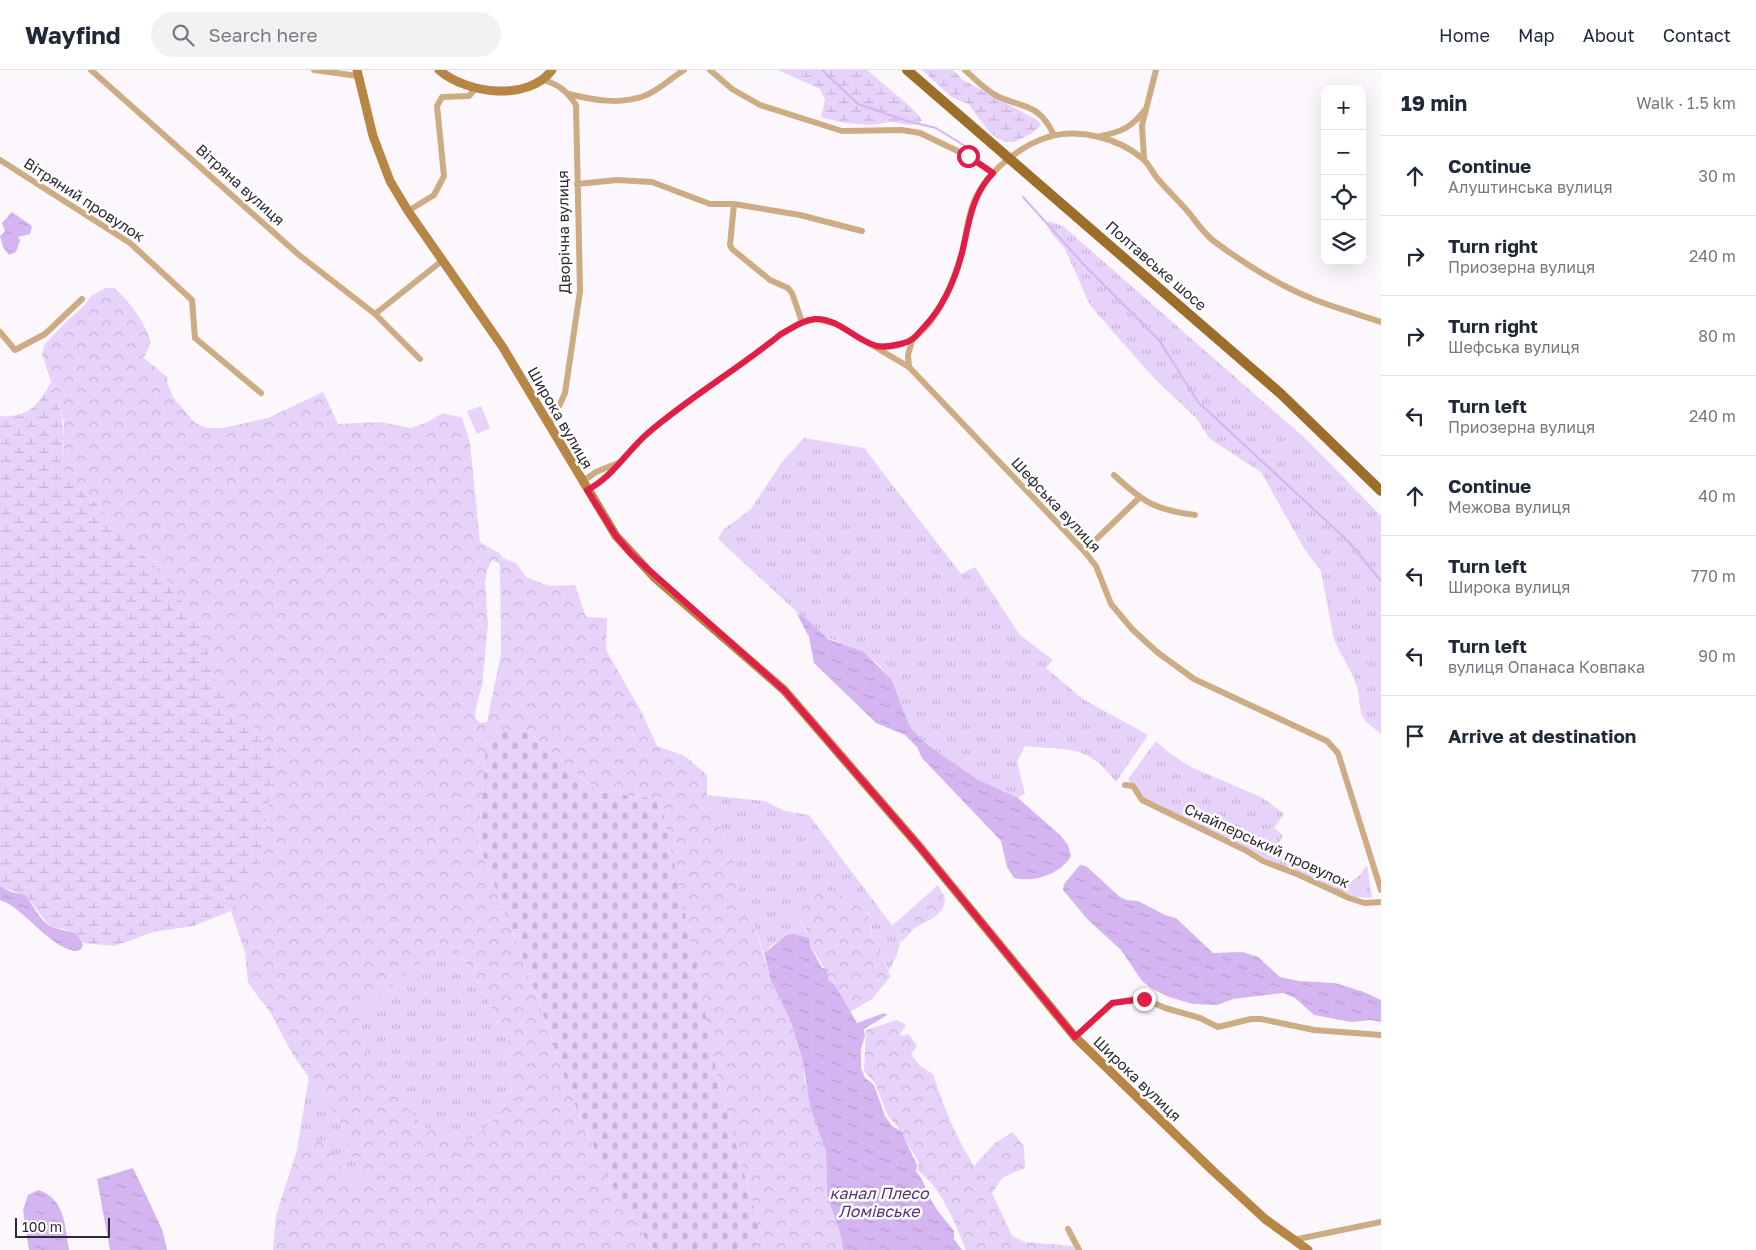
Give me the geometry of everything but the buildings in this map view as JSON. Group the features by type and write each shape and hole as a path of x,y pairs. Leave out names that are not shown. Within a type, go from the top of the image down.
{"main road":[{"path":"439,70 444,75 476,88 504,91 525,89 544,80 552,70"},
{"name":"Полтавське шосе","path":"907,70 1280,393 1381,491"},
{"name":"Широка вулиця","path":"358,73 362,96 381,160 408,212 502,346 616,536 631,554 654,576 757,664 790,698 918,845 1075,1037 1265,1219 1308,1250"}],"street":[{"name":"Вітряна вулиця","path":"92,70 299,255 375,314 420,358"},
{"path":"314,70 358,73"},
{"path":"544,80 559,85 569,94 609,100 633,99 645,96 684,70"},
{"path":"710,70 732,89 760,105 842,131 920,132 968,156 993,173"},
{"path":"965,70 998,96 1028,106 1041,114 1054,135"},
{"path":"1144,160 1142,125 1156,70"},
{"path":"408,212 434,195 444,176 438,106 442,97 469,96 476,88"},
{"name":"Дворічна вулиця","path":"550,426 565,393 580,291 576,104 569,94"},
{"path":"909,367 908,355 912,341 934,317 943,303 961,255 972,206 986,181 993,173 1038,140 1054,135 1100,136 1120,132 1135,123 1147,108"},
{"path":"1100,136 1144,160 1157,178 1212,240 1279,283 1311,298 1381,322"},
{"name":"Вітряний провулок","path":"0,160 140,251 192,300 195,338 261,393"},
{"path":"577,184 617,180 652,182 710,204 734,204 800,215 862,231"},
{"path":"587,490 599,484 648,433 781,334 802,322 792,293 788,288 770,280 732,249 730,245 734,204"},
{"path":"375,314 443,260"},
{"path":"0,332 14,350 45,334 82,299"},
{"name":"Шефська вулиця","path":"802,322 817,319 836,324 909,367 1084,551 1096,566 1111,604 1157,652 1194,679 1318,736 1333,746 1338,753 1381,890"},
{"path":"873,345 883,347 912,341"},
{"path":"582,482 596,472 618,463"},
{"path":"1114,475 1139,498 1166,511 1195,515"},
{"path":"1084,551 1139,498"},
{"name":"Снайперський провулок","path":"1124,785 1133,786 1142,800 1245,850 1263,861 1349,898 1364,903 1381,902"},
{"path":"1075,1037 1112,1003 1135,999 1144,999 1165,1008 1200,1018 1218,1027 1251,1019 1261,1019 1314,1030 1381,1035"},
{"path":"1293,1240 1381,1222"},
{"path":"1068,1229 1079,1250"}],"green space":[{"path":"778,70 867,70 913,109 922,120 919,124 910,125 891,122 871,125 845,123 823,118 821,117 825,100 820,89"},
{"path":"922,70 953,70 963,80 1037,120 1041,125 1032,133 1015,142 1005,142 991,134 968,104 951,97"},
{"path":"1048,221 1063,226 1308,441 1381,516 1381,734 1365,721 1361,713 1358,690 1353,676 1334,640 1321,571 1305,550 1261,472 1210,439 1196,418 1156,380 1090,305 1065,249 1049,230"},
{"path":"106,288 114,288 126,300 141,319 151,342 144,358 167,377 173,397 195,423 207,428 223,428 268,418 323,392 338,424 381,422 411,428 428,422 443,413 462,418 470,443 480,542 499,553 503,558 516,563 526,577 549,586 575,585 586,617 607,618 606,650 641,711 657,746 685,756 707,775 707,795 733,856 739,898 757,934 771,981 791,1022 803,1062 805,1082 826,1151 827,1196 841,1235 843,1250 752,1250 761,1232 719,1085 660,799 598,792 525,729 487,737 478,842 539,1002 570,1093 607,1177 651,1247 658,1250 273,1250 276,1215 297,1150 324,1140 355,1187 363,1175 348,1149 339,1119 293,1055 270,1012 248,983 245,952 231,911 239,891 260,858 276,755 251,723 218,690 211,667 167,580 61,466 64,446 64,422 42,354 45,344 84,306 92,295","holes":["492,560 499,563 500,568 501,654 487,722 480,723 475,718 482,686 488,624 485,583 487,570","459,952 482,988 509,1043 512,1096 489,1125 468,1141 425,1128 394,1093 366,1051 358,1015 422,961"]},
{"path":"51,382 63,424 64,442 61,466 167,580 201,628 218,690 251,723 276,755 260,858 239,891 231,911 193,926 153,932 115,946 83,943 68,930 53,927 47,923 27,897 0,886 0,416 18,415 31,408 42,397"},
{"path":"481,406 490,428 477,434 467,411"},
{"path":"804,438 864,448 961,574 975,567 1020,635 1053,660 1046,668 1083,699 1148,735 1116,782 1095,761 1076,751 1025,746 1017,762 1025,793 1018,798 977,779 930,747 910,727 891,680 880,666 863,651 823,636 718,539 723,530 751,509 782,462"},
{"path":"525,729 598,792 660,799 696,965 719,1085 761,1232 752,1250 658,1250 651,1247 607,1177 570,1093 539,1002 478,842 487,737 498,730"},
{"path":"1156,741 1169,753 1191,767 1263,798 1284,814 1274,828 1283,835 1276,849 1317,865 1350,882 1359,876 1367,865 1372,898 1355,897 1324,885 1194,826 1142,799 1128,779"},
{"path":"707,795 765,801 785,811 809,815 900,936 899,949 889,970 872,940 869,912 797,914 809,938 794,934 773,944 764,953 739,898 733,856"},
{"path":"938,885 945,898 942,909 935,917 915,928 901,943 900,936 892,926"},
{"path":"826,889 865,907 869,915 873,941 890,977 872,999 850,1012 835,985 829,981 827,972 810,945 806,930 797,914 801,902 806,895 810,892"},
{"path":"459,952 482,988 509,1043 512,1096 489,1125 468,1141 425,1128 394,1093 366,1051 358,1015 422,961"},
{"path":"897,1020 906,1025 899,1036 909,1034 917,1046 911,1054 920,1066 933,1074 950,1121 974,1166 995,1143 1013,1132 1024,1147 1025,1168 1003,1177 992,1193 1012,1236 1025,1242 1073,1246 1075,1250 966,1250 941,1196 926,1177 917,1170 919,1163 898,1127 888,1116 875,1083 864,1071 866,1030"},
{"path":"309,1076 339,1119 348,1149 363,1175 355,1187 297,1150"}],"water":[{"path":"12,212 32,226 30,234 18,237 20,240 16,252 9,255 3,247 0,236 5,231 2,223"},
{"path":"797,614 803,616 828,639 863,651 891,679 910,727 930,747 977,779 1018,798 1061,836 1068,845 1071,856 1061,868 1038,878 1014,878 1007,867 1001,841 922,758 917,747 905,735 876,723 814,663 809,637"},
{"path":"1080,865 1086,866 1120,897 1126,900 1138,901 1165,915 1176,918 1213,953 1243,952 1258,957 1280,977 1299,981 1335,983 1364,992 1381,1000 1381,1022 1370,1020 1352,1022 1314,1015 1295,998 1283,993 1233,999 1217,1005 1193,1004 1169,997 1151,988 1142,981 1121,950 1088,920 1063,890 1064,884"},
{"path":"0,886 11,892 25,895 47,924 77,936 83,946 80,950 74,951 54,941 18,910 0,900"},
{"name":"канал Плесо Ломівське","path":"794,934 809,938 810,946 822,968 829,969 827,972 829,981 835,985 857,1023 884,1013 887,1015 864,1029 865,1036 861,1049 861,1068 865,1078 874,1085 885,1116 892,1126 901,1131 917,1165 916,1171 934,1205 954,1231 954,1239 962,1250 843,1250 841,1235 827,1196 826,1151 810,1106 803,1062 791,1022 771,981 764,953 787,935"},
{"path":"133,1168 162,1229 167,1250 110,1250 97,1179"},
{"path":"38,1190 54,1199 59,1206 65,1223 69,1250 29,1250 23,1210 28,1195"}],"waterway":[{"path":"822,70 858,104 907,121 936,128 968,148"},
{"path":"1023,197 1087,268 1159,340 1198,402 1348,541 1381,581"}],"route":[{"path":"968,156 993,173 986,181 972,206 961,255 943,303 934,317 912,341 883,347 873,345 836,324 817,319 802,322 781,334 648,433 618,463 609,475 599,484 587,490 616,536 631,554 757,664 810,719 970,907 1075,1037 1112,1003 1144,999"}]}
